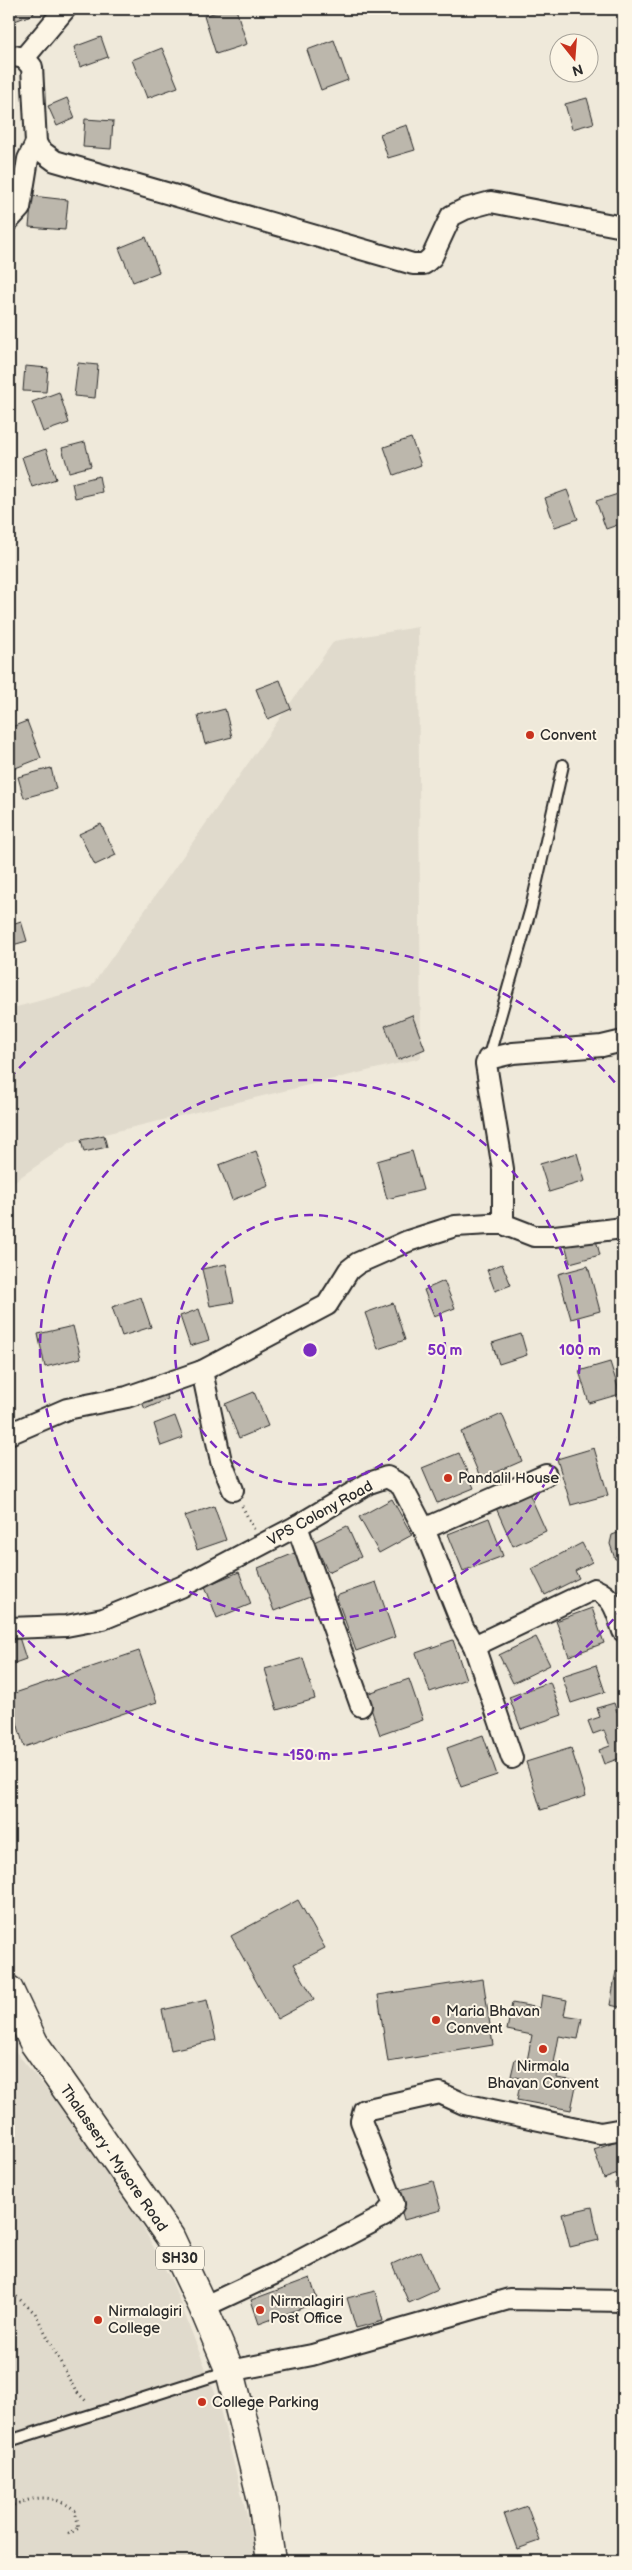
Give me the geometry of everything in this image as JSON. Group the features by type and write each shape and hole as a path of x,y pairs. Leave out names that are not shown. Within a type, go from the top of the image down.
{"main road":[{"name":"Thalassery - Mysore Road","path":"9,1990 34,2043 170,2237 203,2307 230,2371 262,2500 271,2561"}],"street":[{"path":"65,9 16,57 32,67 36,143 40,150 54,161 413,264 424,264 432,257 451,216 465,209 491,202 623,227"},
{"path":"9,220 20,208 28,159 36,143"},
{"path":"503,1224 502,1169 489,1096 486,1064 488,1059 513,1053 602,1046 623,1040"},
{"path":"9,1434 67,1410 127,1397 202,1371 326,1305 349,1270 358,1263 408,1241 455,1226 503,1224 534,1236 623,1228"},
{"path":"202,1371 221,1461 233,1490"},
{"path":"424,1529 546,1475"},
{"name":"VPS Colony Road","path":"9,1628 66,1626 103,1619 181,1586 297,1526 369,1483 387,1477 401,1485 424,1529 463,1627 474,1646 512,1758"},
{"path":"297,1526 361,1706"},
{"path":"474,1646 594,1589 606,1594 613,1603 623,1630"},
{"path":"203,2307 276,2273 384,2216 394,2204 361,2121 364,2110 440,2093 464,2104 600,2133 623,2129"},
{"path":"230,2371 312,2355 509,2300 623,2301"}],"lane":[{"path":"488,1059 531,908 563,765"},
{"path":"9,2441 230,2371"}],"path":[{"path":"233,1490 262,1545"},
{"path":"9,2290 35,2313 75,2390 98,2413"},
{"path":"9,2507 46,2496 60,2499 74,2510 77,2519 79,2528 68,2534"}],"shaded area":[{"path":"418,627 421,1058 71,1142 9,1185 9,1009 91,987 334,641"},
{"name":"Nirmalagiri College","path":"9,2037 15,2051 62,2108 136,2214 173,2284 217,2398 247,2515 256,2561 9,2561"}],"building":[{"path":"9,9 32,9 34,14 9,23"},
{"path":"226,9 236,9 247,44 216,54 204,16"},
{"path":"101,37 108,57 80,67 74,47"},
{"path":"334,40 348,80 321,90 307,50"},
{"path":"162,48 178,87 147,98 132,60"},
{"path":"67,98 75,118 57,126 48,106"},
{"path":"587,98 594,123 572,129 565,104"},
{"path":"85,119 113,121 111,149 83,147"},
{"path":"407,125 415,150 388,158 380,134"},
{"path":"32,196 68,200 65,230 29,227"},
{"path":"146,237 159,272 133,282 119,248"},
{"path":"78,363 98,365 95,398 74,396"},
{"path":"25,366 48,368 46,392 23,391"},
{"path":"59,392 69,423 43,432 32,402"},
{"path":"411,438 421,465 394,475 384,447"},
{"path":"85,442 91,466 69,472 62,448"},
{"path":"46,449 56,479 32,487 22,457"},
{"path":"99,476 102,492 75,498 72,483"},
{"path":"567,490 578,519 555,527 545,498"},
{"path":"618,494 623,511 623,523 606,529 596,501"},
{"path":"280,680 291,709 268,719 256,689"},
{"path":"225,709 232,737 205,744 198,716"},
{"path":"27,721 41,758 13,769 9,758 9,728"},
{"path":"51,768 56,789 24,798 18,777"},
{"path":"101,824 116,855 95,865 79,834"},
{"path":"21,921 27,941 9,946 9,925"},
{"path":"412,1015 425,1049 398,1060 385,1026"},
{"path":"623,1069 623,1091 616,1072"},
{"path":"104,1135 107,1147 84,1152 81,1140"},
{"path":"256,1151 269,1186 232,1200 219,1165"},
{"path":"412,1151 423,1190 387,1199 377,1161"},
{"path":"577,1153 585,1181 549,1192 540,1164"},
{"path":"595,1236 600,1255 570,1263 565,1244"},
{"path":"226,1264 234,1302 210,1306 202,1269"},
{"path":"502,1264 511,1285 495,1291 487,1270"},
{"path":"588,1266 600,1311 571,1319 558,1274"},
{"path":"444,1281 455,1308 434,1316 424,1290"},
{"path":"141,1297 151,1327 122,1336 112,1307"},
{"path":"393,1303 405,1340 378,1349 365,1313"},
{"path":"199,1309 209,1340 190,1346 180,1316"},
{"path":"73,1326 81,1358 45,1367 38,1334"},
{"path":"521,1334 527,1355 499,1364 492,1343"},
{"path":"610,1362 620,1394 589,1403 579,1371"},
{"path":"164,1390 168,1399 145,1409 141,1400"},
{"path":"254,1392 268,1426 239,1438 225,1404"},
{"path":"502,1414 522,1461 481,1479 461,1432"},
{"path":"175,1416 183,1438 161,1446 154,1424"},
{"path":"623,1437 623,1460 616,1439"},
{"path":"594,1448 608,1495 571,1505 557,1459"},
{"name":"Pandalil House","path":"459,1453 474,1488 437,1503 422,1468"},
{"path":"529,1493 546,1531 513,1546 496,1508"},
{"path":"392,1499 412,1535 379,1553 359,1517"},
{"path":"214,1506 226,1540 197,1550 185,1516"},
{"path":"489,1518 503,1556 463,1571 448,1534"},
{"path":"347,1526 361,1557 328,1572 314,1542"},
{"path":"623,1531 623,1563 622,1559 615,1559 610,1544 612,1535"},
{"path":"582,1543 592,1562 575,1571 579,1578 545,1595 532,1569"},
{"path":"297,1552 315,1595 274,1611 258,1568"},
{"path":"239,1572 251,1604 217,1618 205,1586"},
{"path":"376,1582 395,1637 356,1651 336,1596"},
{"path":"592,1608 604,1643 569,1656 556,1621"},
{"path":"17,1631 26,1659 9,1665 9,1634"},
{"path":"536,1637 550,1665 513,1683 499,1655"},
{"path":"453,1640 466,1679 430,1692 416,1653"},
{"path":"139,1651 157,1702 24,1747 9,1695"},
{"path":"303,1658 315,1699 277,1710 265,1669"},
{"path":"596,1665 605,1692 571,1703 562,1676"},
{"path":"409,1679 423,1720 380,1735 366,1694"},
{"path":"550,1682 562,1715 521,1729 509,1697"},
{"path":"614,1703 617,1712 623,1710 623,1757 604,1764 599,1750 610,1746 604,1730 593,1734 588,1721 600,1717 597,1708"},
{"path":"483,1735 497,1775 461,1787 447,1748"},
{"path":"571,1748 586,1796 541,1810 526,1762"},
{"path":"298,1900 325,1948 294,1964 314,1999 277,2019 231,1936"},
{"path":"616,1971 623,1972 623,2008 610,2005"},
{"name":"Maria Bhavan Convent","path":"483,1979 493,2045 388,2062 378,1995"},
{"name":"Nirmala Bhavan Convent","path":"542,1995 567,2000 564,2015 582,2018 578,2039 559,2036 554,2063 560,2064 557,2078 577,2081 571,2110 517,2100 521,2078 511,2076 515,2059 527,2061 532,2035 507,2030 512,2003 540,2008"},
{"path":"207,2000 216,2040 171,2050 162,2010"},
{"path":"619,2140 623,2154 623,2172 604,2179 594,2149"},
{"path":"433,2181 441,2210 404,2220 396,2191"},
{"path":"623,2181 623,2209 620,2210 615,2183"},
{"path":"592,2207 599,2240 570,2247 562,2214"},
{"path":"421,2251 438,2290 409,2303 392,2264"},
{"path":"310,2278 318,2302 259,2324 251,2300"},
{"path":"375,2291 383,2321 356,2328 347,2298"},
{"path":"527,2506 540,2541 517,2549 504,2514"}],"place":[{"name":"Convent","path":"530,735"},
{"name":"Pandalil House","path":"448,1478"},
{"name":"Maria Bhavan Convent","path":"436,2020"},
{"name":"Nirmala Bhavan Convent","path":"543,2049"},
{"name":"Nirmalagiri Post Office","path":"260,2310"},
{"name":"Nirmalagiri College","path":"98,2320"},
{"name":"College Parking","path":"202,2402"}]}
